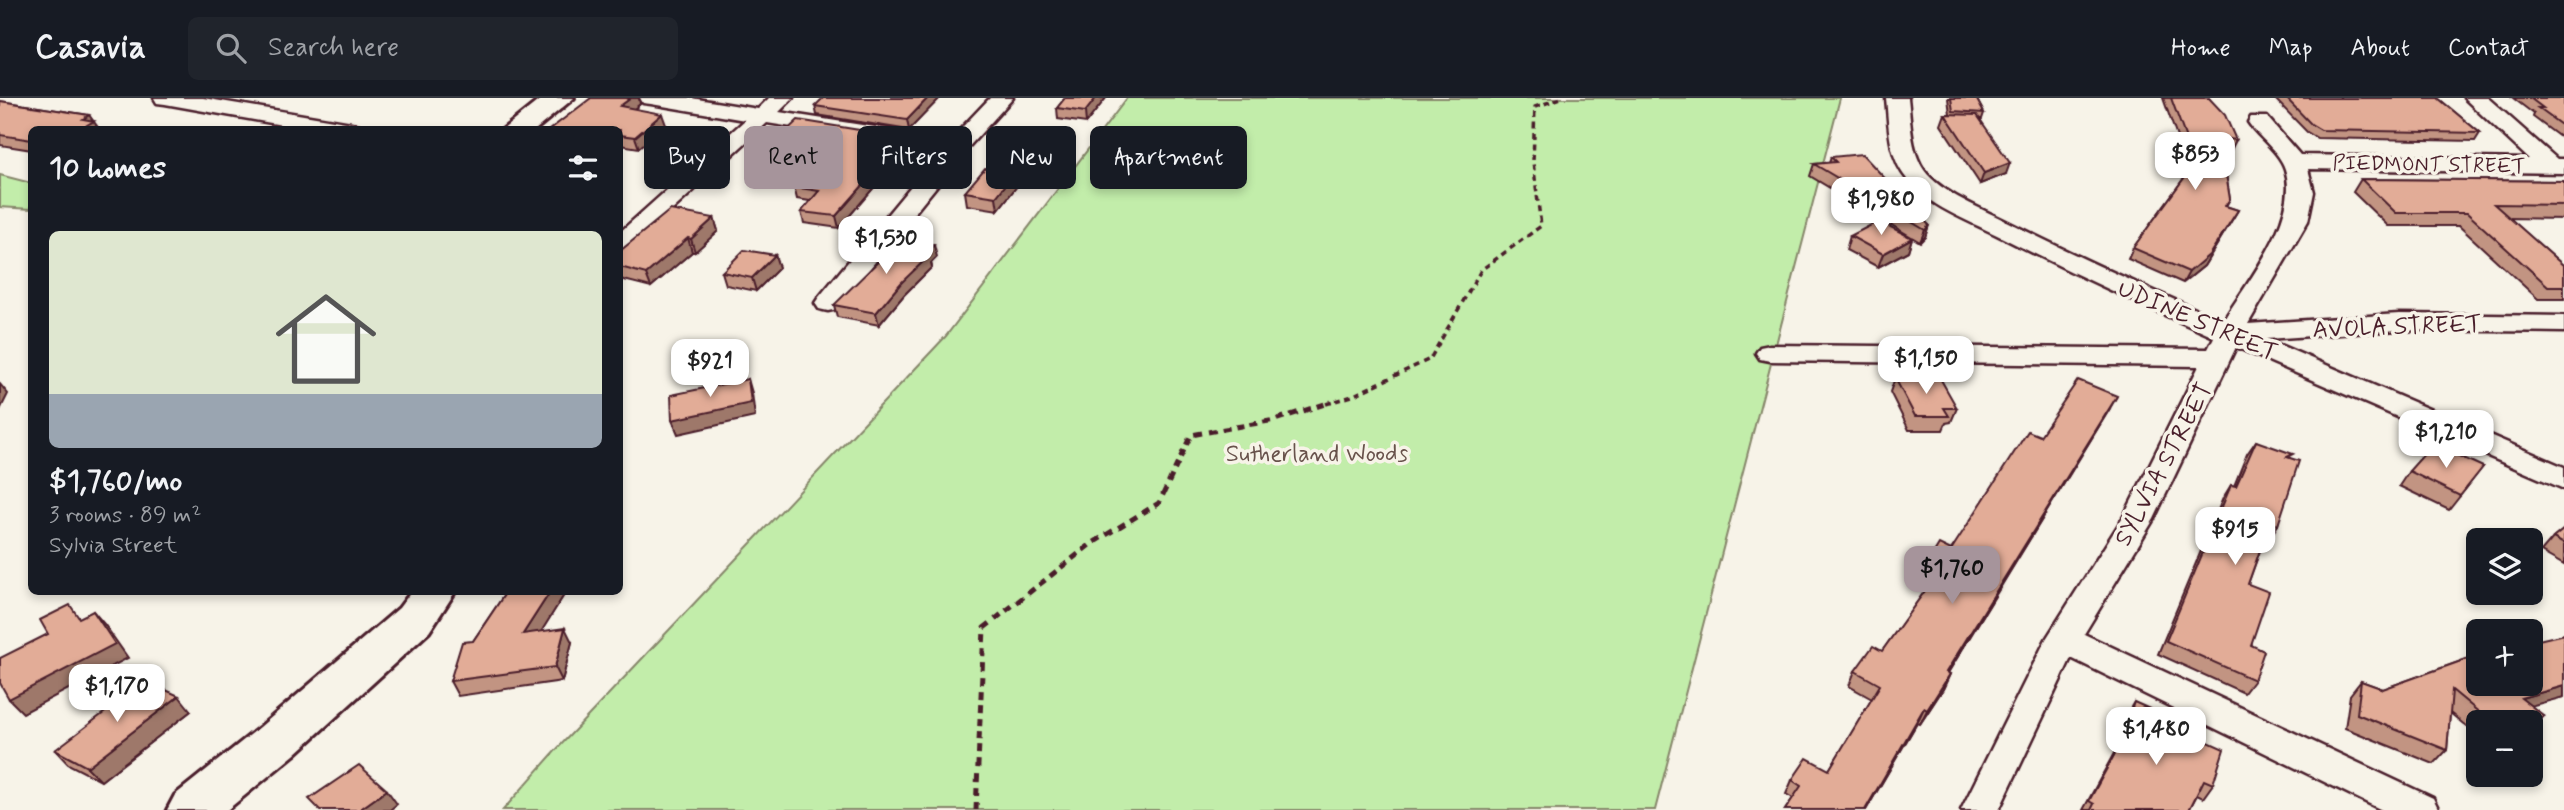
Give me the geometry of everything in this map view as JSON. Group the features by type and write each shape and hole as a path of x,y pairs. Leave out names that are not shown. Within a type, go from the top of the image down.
{"street":[{"path":"165,98 328,126"},
{"path":"522,126 560,98"},
{"path":"650,98 857,131"},
{"path":"623,242 782,98"},
{"path":"972,130 1002,98"},
{"name":"UDINE STREET","path":"1897,98 1903,152 1916,176 1935,192 2223,346 2564,479"},
{"path":"2475,98 2558,166"},
{"name":"SYLVIA STREET","path":"1980,810 2063,639 2138,519 2223,346 2296,221 2302,192 2294,162 2259,122"},
{"name":"PIEDMONT STREET","path":"2294,162 2558,166"},
{"path":"828,303 922,189"},
{"name":"AVOLA STREET","path":"1770,353 2223,346 2399,323 2564,324"},
{"path":"192,810 277,741 414,620 432,595"},
{"path":"2063,639 2420,810"}],"path":[{"path":"976,810 984,628 1091,544 1159,503 1191,435 1275,420 1352,396 1430,359 1481,270 1541,226 1533,162 1535,107 1562,98"}],"green space":[{"name":"Sutherland Woods","path":"1127,98 1840,98 1655,810 503,810 557,749 946,336 1058,189 1076,189 1076,165 1090,147 1090,189 1247,189 1247,126 1106,126"},
{"path":"0,175 28,182 28,209 0,207"}],"building":[{"path":"591,98 631,98 620,106 662,114 648,126 644,126 644,129 635,137 623,135 623,126 554,126"},
{"path":"823,98 928,98 907,120 815,106"},
{"path":"1065,98 1096,98 1085,112 1057,108"},
{"path":"1951,98 1976,98 1984,113 1953,111"},
{"path":"2171,98 2209,98 2225,115 2236,140 2220,138 2230,199 2225,206 2238,210 2209,255 2189,272 2133,248 2195,163"},
{"path":"2286,98 2438,98 2480,133 2321,130 2311,124"},
{"path":"2530,98 2564,98 2564,127 2538,108 2543,108"},
{"path":"0,101 89,115 83,119 94,121 85,126 28,126 28,139 0,135"},
{"path":"1945,114 1977,115 2010,163 1984,173"},
{"path":"798,120 835,126 792,126"},
{"path":"843,127 857,130 857,189 860,189 836,216 801,212 819,191 806,189 843,189"},
{"path":"1862,154 1929,225 1925,230 1814,164 1836,162 1831,157"},
{"path":"986,168 986,189 1002,189 996,197 965,192 972,189 972,184"},
{"path":"2361,179 2564,181 2564,205 2494,204 2564,266 2564,286 2548,286 2467,213 2396,213"},
{"path":"670,210 714,218 646,274 623,268 623,249"},
{"path":"1879,221 1912,238 1883,254 1850,236"},
{"path":"902,238 934,245 925,254 930,255 901,283 876,313 834,305"},
{"path":"744,250 775,255 752,278 722,272"},
{"path":"1895,378 1940,378 1957,408 1944,408 1949,416 1915,416"},
{"path":"748,379 751,403 672,420 671,395"},
{"path":"2078,380 2117,396 1946,672 1950,674 1927,710 1924,708 1865,810 1785,810 1801,786 1792,780 1807,758 1829,770 1880,685 1855,671 1873,646 1882,651 1934,578 1922,572 1939,544 1951,550 2028,431 2040,436"},
{"path":"2256,441 2293,454 2287,457 2299,461 2278,525 2270,522 2248,584 2269,592 2251,645 2264,651 2254,680 2166,641 2231,485 2236,486"},
{"path":"2433,444 2483,467 2460,496 2409,471"},
{"path":"2564,529 2564,544 2553,538"},
{"path":"504,595 548,595 523,634 565,628 555,667 450,681 462,642 473,641"},
{"path":"70,605 79,618 93,611 115,644 9,699 0,683 0,658 48,634 40,620"},
{"path":"2564,634 2564,686 2543,692 2543,639"},
{"path":"2466,659 2466,696 2528,696 2521,698 2536,710 2476,710 2452,690 2447,750 2357,714 2361,681 2383,689"},
{"path":"146,681 179,696 87,767 55,750"},
{"path":"2134,702 2159,713 2157,719 2224,749 2213,784 2204,780 2189,810 2091,810 2094,804 2089,801 2128,730 2125,728"},
{"path":"359,765 387,790 359,810 320,810 309,799"}]}
